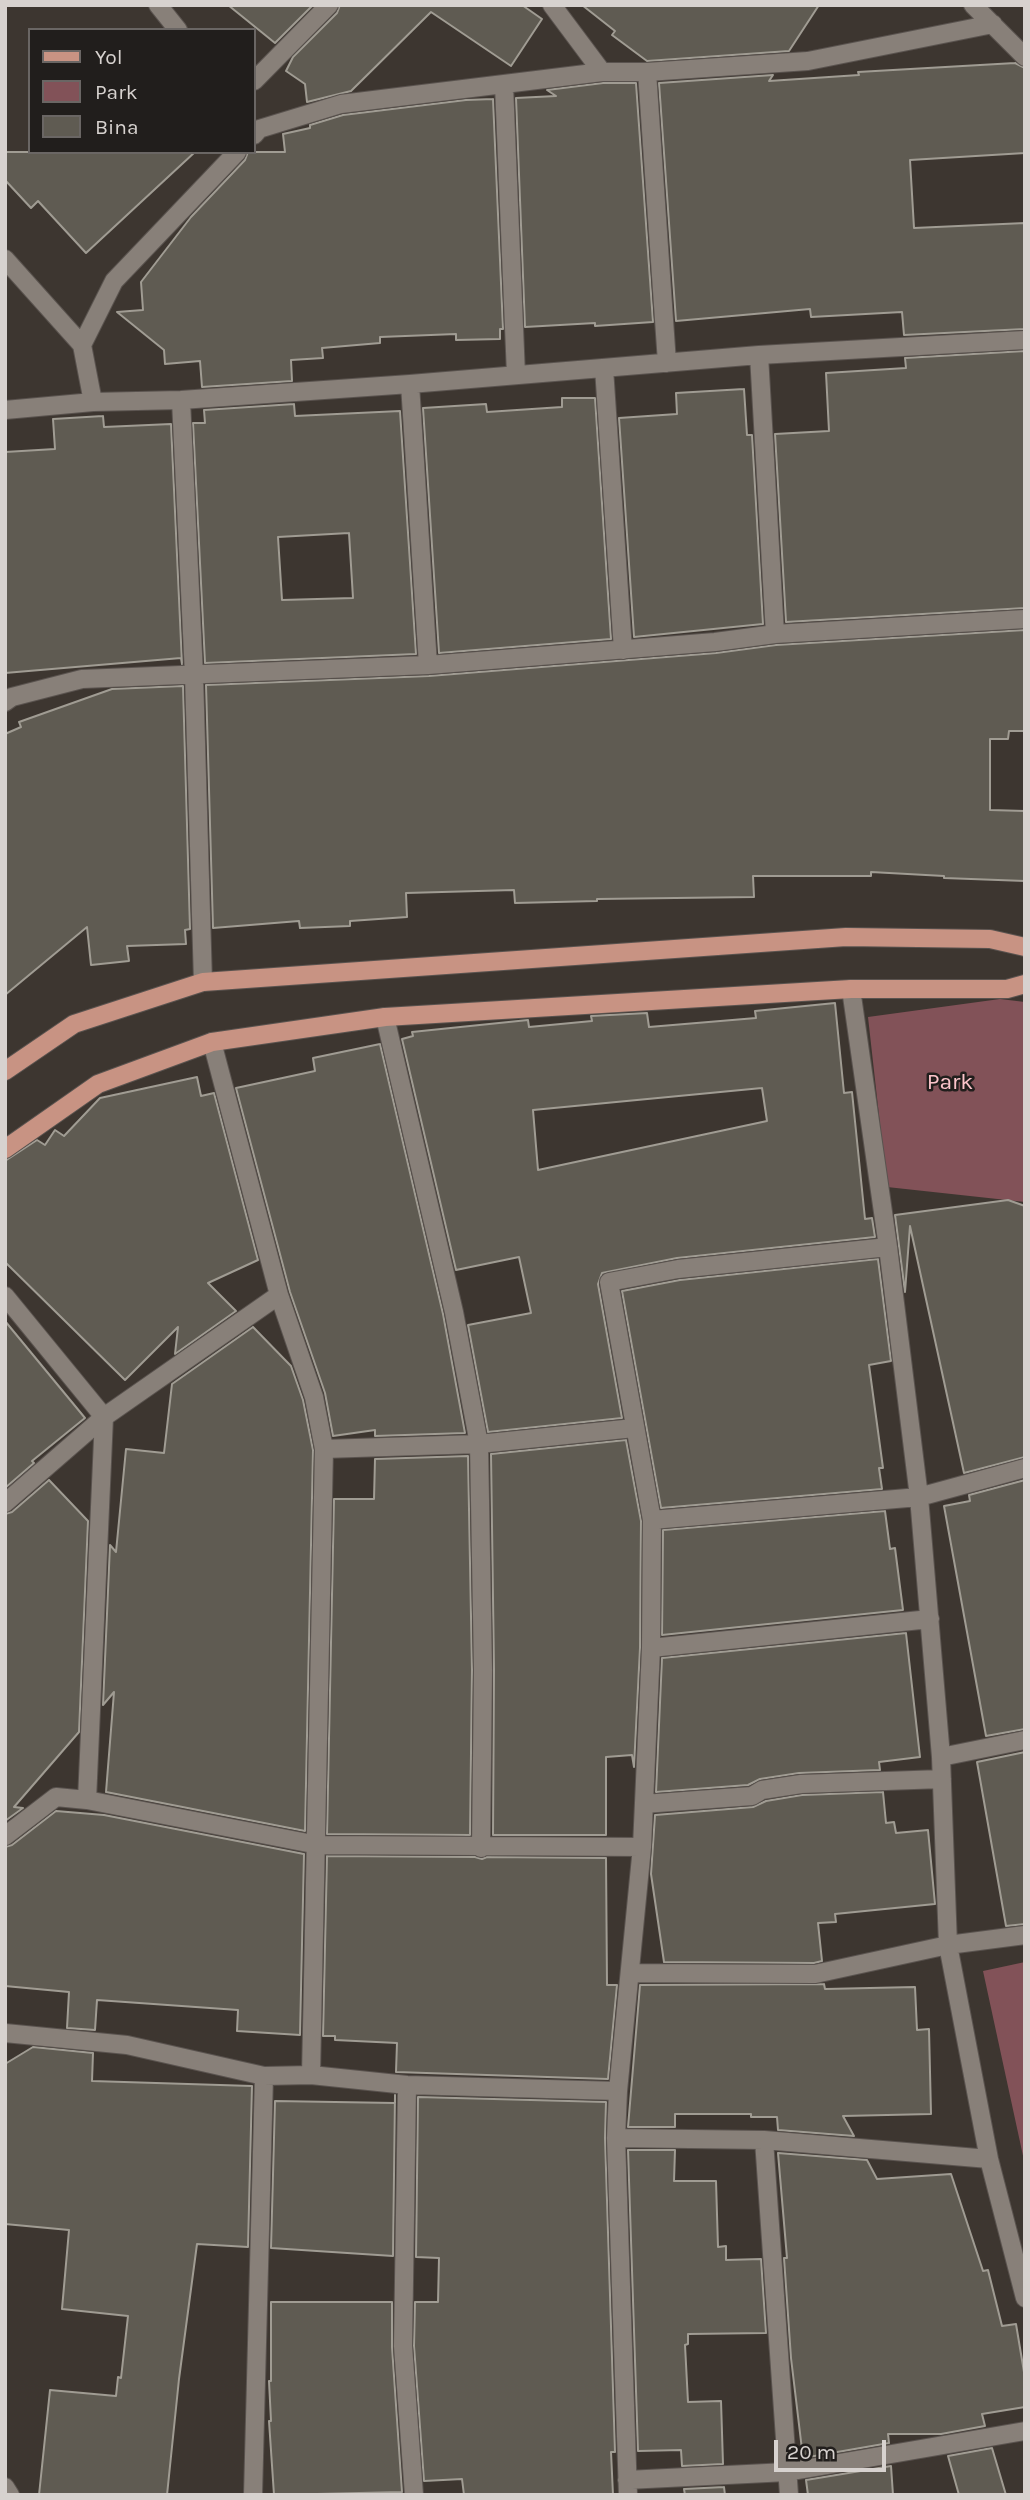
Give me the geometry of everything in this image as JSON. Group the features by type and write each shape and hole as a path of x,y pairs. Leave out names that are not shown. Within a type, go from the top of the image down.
{"main road":[{"path":"5,1071 74,1024 203,982 846,937 990,939 1025,947"},
{"path":"5,1149 98,1084 212,1042 385,1017 851,989 1007,989 1025,984"}],"street":[{"path":"158,5 176,28"},
{"path":"256,79 329,5"},
{"path":"552,5 603,72"},
{"path":"973,5 1025,57"},
{"path":"256,129 341,104 603,72 647,72 808,61 993,23"},
{"path":"647,72 667,363"},
{"path":"504,85 516,375"},
{"path":"82,345 114,281 235,154"},
{"path":"5,259 82,345 93,402"},
{"path":"5,410 93,402 181,400 410,384 759,355 1025,340"},
{"path":"759,355 775,634"},
{"path":"604,368 623,649"},
{"path":"410,384 428,665"},
{"path":"181,400 194,674 203,982"},
{"path":"5,702 12,697 82,679 428,665 715,642 775,634 1025,619"},
{"path":"851,989 888,1247 919,1497 941,1757 948,1945 989,2159 1025,2298"},
{"path":"385,1017 454,1312 479,1444 483,1670 481,1848"},
{"path":"212,1042 278,1295 314,1397 324,1449 312,2075"},
{"path":"888,1247 678,1269 609,1282 652,1520 651,1648 642,1847 618,2091 616,2138 627,2487 787,2472 1025,2431"},
{"path":"5,1503 104,1417 278,1295"},
{"path":"5,1296 104,1417 97,1526 87,1800"},
{"path":"324,1449 479,1444 634,1428"},
{"path":"652,1520 919,1497 1025,1468"},
{"path":"651,1648 930,1619"},
{"path":"941,1757 1025,1740"},
{"path":"644,1804 752,1796 762,1790 802,1784 942,1779"},
{"path":"5,1836 56,1797 87,1800 318,1845 642,1847"},
{"path":"630,1973 815,1974 948,1945 1025,1935"},
{"path":"5,2033 127,2045 264,2076 312,2075 407,2085 618,2091"},
{"path":"253,2495 264,2076"},
{"path":"407,2085 403,2346 414,2495"},
{"path":"616,2138 764,2140 989,2159"},
{"path":"764,2140 789,2495"},
{"path":"5,2487 10,2495"}],"green space":[{"name":"Park","path":"1000,999 1025,1002 1025,1202 887,1187 868,1017"},
{"path":"1025,1962 1025,2165 983,1971"}],"building":[{"path":"228,5 313,5 275,43"},
{"path":"340,5 522,5 542,19 511,66 431,12 351,91 307,102 305,84 286,71 293,57 337,13"},
{"path":"582,5 819,5 789,51 647,61 612,35 615,31"},
{"path":"1015,63 1025,68 1025,153 910,160 914,228 1025,223 1025,329 904,335 902,312 811,317 810,309 676,321 659,83 773,75 769,81 859,75 858,72"},
{"path":"603,83 636,83 653,322 525,327 516,98 556,96 547,90"},
{"path":"493,99 503,329 500,329 500,339 456,340 456,334 380,337 380,343 322,348 323,358 291,360 292,381 202,387 200,361 165,364 164,350 117,312 143,310 141,282 191,217 245,160 247,154 285,152 283,134 310,128 310,125 343,115"},
{"path":"5,152 193,154 86,253 38,201 31,208 5,180"},
{"path":"1025,351 1025,608 786,622 775,434 829,431 826,373 906,368 905,358"},
{"path":"744,389 747,435 752,435 763,624 634,637 619,418 677,414 676,393"},
{"path":"562,398 595,398 611,639 439,653 423,408 486,404 487,412 562,407"},
{"path":"294,404 295,416 400,411 416,654 205,663 193,423 205,423 204,410","holes":["349,533 353,598 282,600 278,537"]},
{"path":"103,416 104,427 171,424 182,664 181,658 5,673 5,452 55,449 53,419"},
{"path":"1025,630 1025,731 1009,731 1008,739 990,739 990,810 1025,811 1025,881 871,872 871,876 753,876 754,897 515,903 514,890 406,893 407,917 350,921 350,926 300,928 299,921 213,928 206,685 429,676 716,653 776,645"},
{"path":"183,686 190,929 185,930 186,944 127,946 129,961 91,965 87,927 5,995 5,734 21,727 19,722 112,689"},
{"path":"835,1003 844,1093 852,1092 865,1219 872,1218 875,1237 677,1258 602,1273 598,1284 622,1418 488,1432 468,1325 531,1313 519,1257 456,1270 402,1039 413,1036 412,1032 528,1020 529,1027 592,1021 591,1016 647,1013 649,1027 756,1018 755,1011","holes":["762,1088 767,1121 538,1170 533,1110"]},
{"path":"380,1044 443,1314 465,1433 375,1436 375,1430 333,1436 325,1393 290,1292 236,1088 315,1071 313,1058"},
{"path":"197,1077 201,1096 214,1093 258,1260 208,1283 236,1311 175,1354 178,1327 125,1380 5,1262 5,1161 37,1140 45,1145 55,1130 64,1136 100,1098"},
{"path":"1008,1200 1025,1206 1025,1457 964,1473 910,1226 905,1292 895,1215"},
{"path":"878,1259 891,1361 869,1365 883,1468 879,1468 882,1489 661,1508 622,1291 680,1280"},
{"path":"5,1321 85,1418 32,1461 34,1463 5,1488"},
{"path":"253,1327 291,1366 303,1400 313,1450 305,1831 106,1792 114,1692 103,1705 110,1545 116,1552 126,1449 164,1453 172,1384"},
{"path":"626,1440 641,1521 640,1648 634,1767 632,1755 606,1757 606,1835 493,1835 491,1454"},
{"path":"468,1456 472,1670 470,1835 327,1834 334,1499 374,1499 375,1459"},
{"path":"49,1480 88,1521 79,1732 14,1807 23,1808 5,1821 5,1514 12,1512"},
{"path":"1025,1480 1025,1729 986,1736 944,1506 970,1501 969,1495"},
{"path":"885,1511 890,1549 895,1548 903,1610 662,1635 663,1530"},
{"path":"906,1633 920,1757 879,1762 880,1770 799,1773 760,1779 748,1785 656,1792 662,1658"},
{"path":"1025,1752 1025,1924 1006,1926 977,1762"},
{"path":"883,1792 886,1823 894,1822 896,1833 928,1830 935,1904 835,1914 836,1922 818,1923 822,1961 814,1963 664,1962 651,1874 655,1815 753,1807 766,1801 802,1795"},
{"path":"56,1811 104,1815 304,1854 300,2035 237,2031 238,2010 97,2000 95,2030 67,2028 69,1992 5,1986 5,1847 12,1845"},
{"path":"327,1856 606,1858 607,1985 617,1985 608,2079 396,2072 397,2043 335,2040 335,2036 323,2036"},
{"path":"824,1984 825,1989 915,1987 917,2030 929,2029 931,2114 843,2116 854,2136 778,2130 777,2117 751,2117 751,2114 675,2114 675,2127 628,2127 640,1985"},
{"path":"33,2047 93,2053 92,2081 252,2086 248,2247 197,2244 167,2495 39,2495 50,2390 116,2396 118,2377 121,2378 128,2316 62,2309 69,2230 5,2224 5,2064"},
{"path":"418,2097 606,2102 615,2452 611,2452 613,2495 464,2495 462,2479 424,2481 414,2346 415,2302 438,2302 439,2258 416,2257"},
{"path":"275,2101 395,2103 393,2256 271,2248"},
{"path":"628,2150 675,2150 674,2181 716,2181 718,2247 726,2246 726,2260 761,2259 766,2333 688,2334 688,2344 685,2345 688,2402 721,2401 723,2464 682,2466 681,2450 638,2451"},
{"path":"778,2153 867,2160 877,2179 951,2174 983,2271 988,2270 1002,2326 1016,2324 1025,2378 1025,2407 982,2414 985,2426 941,2434 888,2434 889,2443 803,2458 791,2358 784,2258 787,2258"},
{"path":"271,2302 392,2302 392,2347 402,2492 274,2495 269,2421"},
{"path":"992,2448 1006,2495 959,2495 948,2456"},
{"path":"891,2466 893,2495 808,2495 806,2480"},
{"path":"724,2487 725,2495 685,2495 684,2489"}]}
